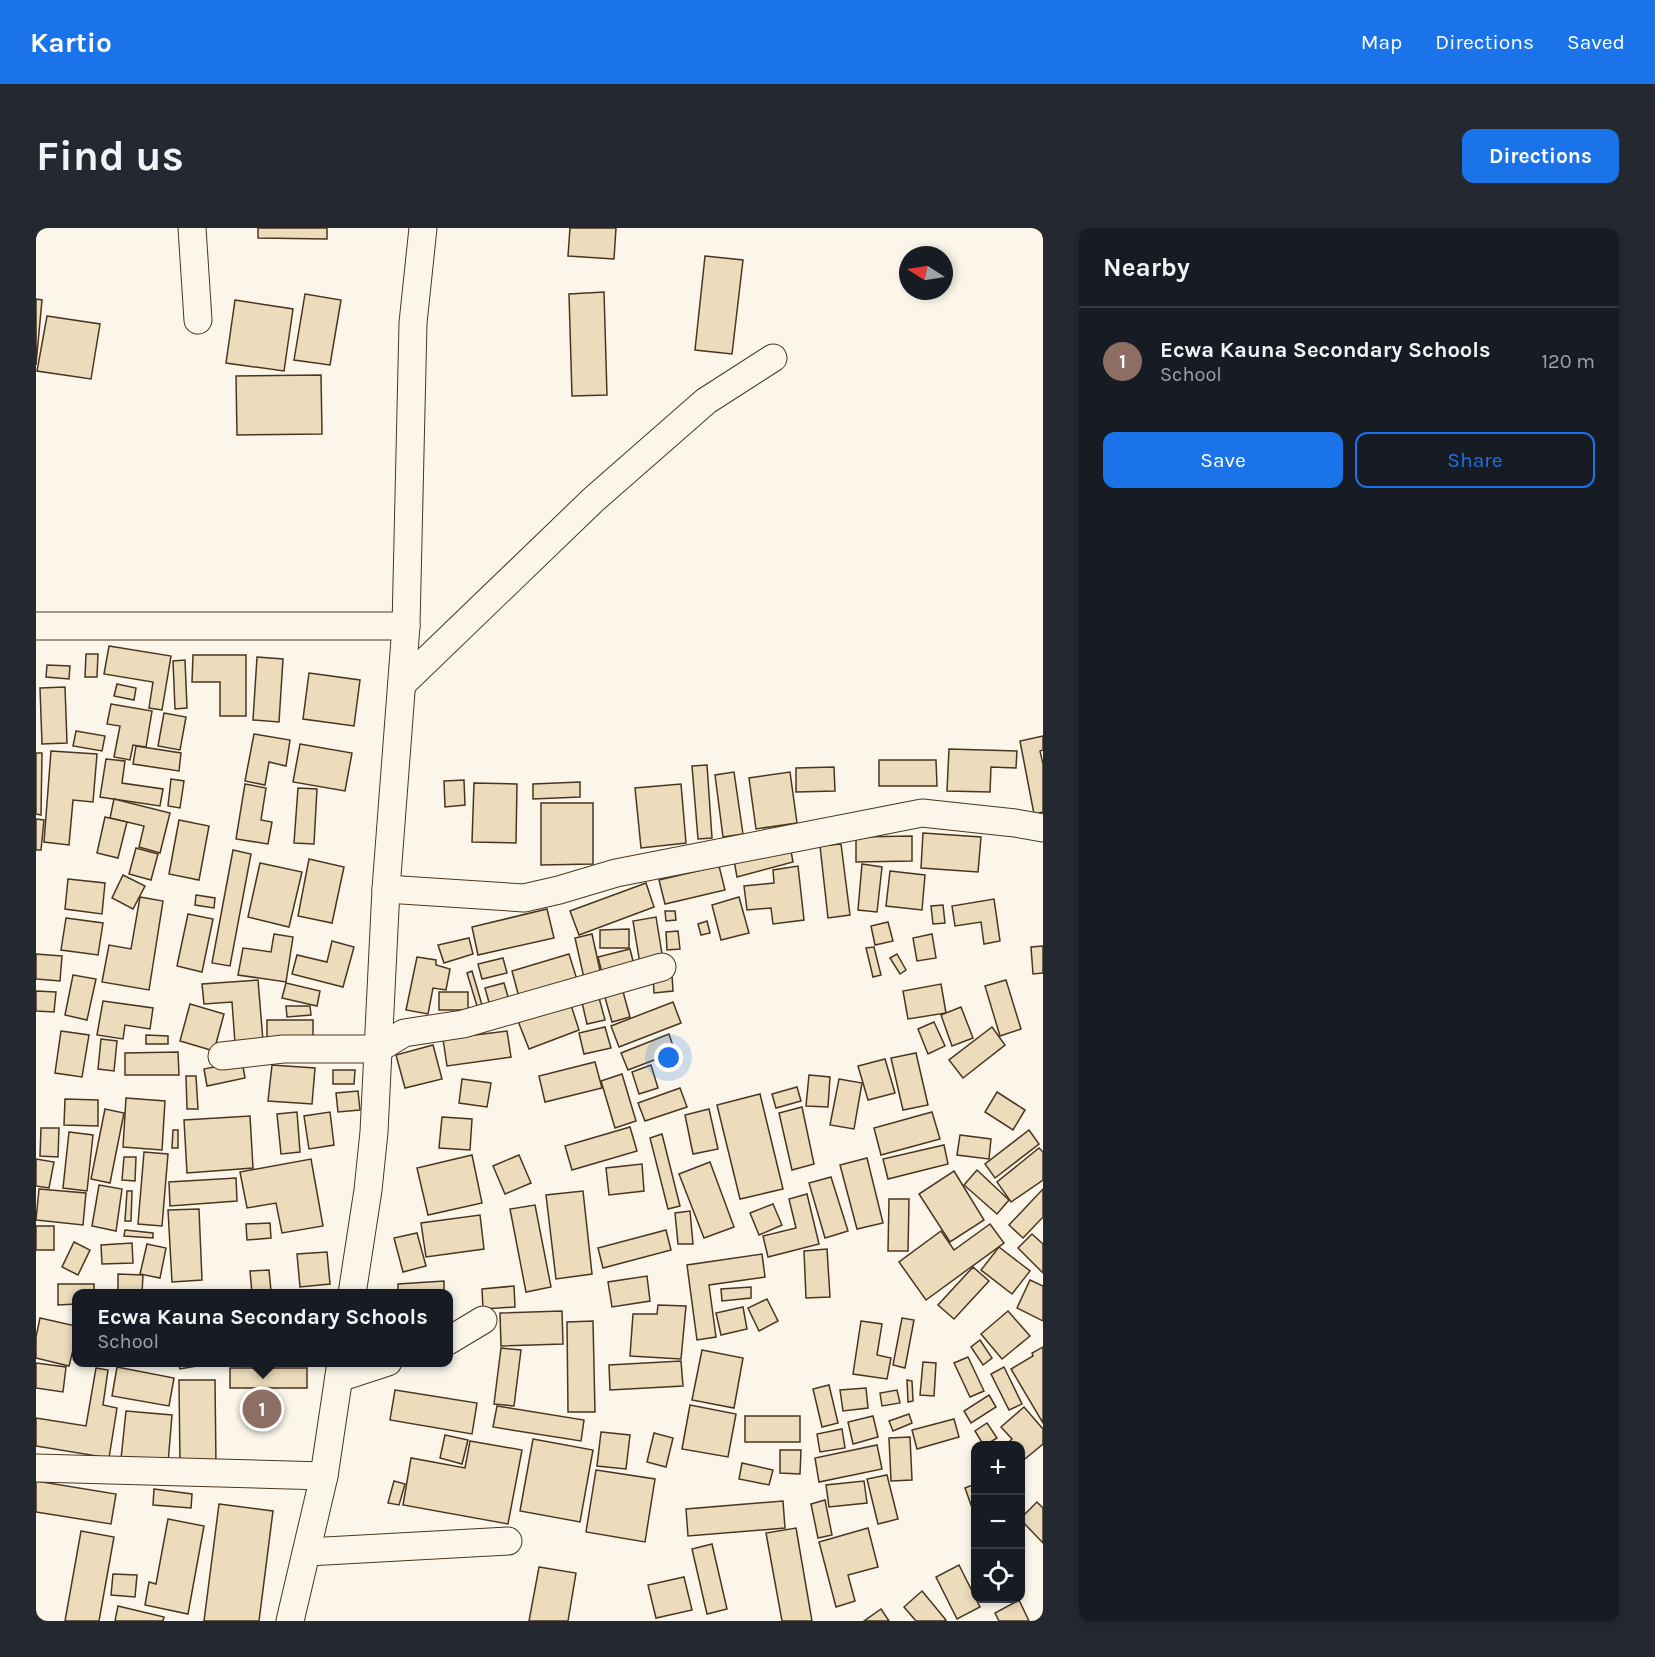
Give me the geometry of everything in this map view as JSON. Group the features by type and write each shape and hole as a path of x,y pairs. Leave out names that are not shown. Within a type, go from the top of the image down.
{"street":[{"path":"192,228 198,320"},
{"path":"353,1289 368,1190 374,1132 386,889 406,626 413,323 423,228"},
{"path":"402,684 593,500 706,401 773,358"},
{"path":"36,626 406,626"},
{"path":"386,889 524,898 616,873 922,813 1043,828"},
{"path":"222,1056 283,1049 378,1049 404,1033 463,1024 662,967"},
{"path":"453,1338 483,1320"},
{"path":"290,1621 324,1476 340,1370 358,1367"},
{"path":"36,1468 324,1476"},
{"path":"307,1552 508,1541"}],"building":[{"path":"258,228 327,228 327,239 258,238"},
{"path":"570,228 616,228 614,259 568,256"},
{"path":"705,256 743,260 732,354 695,350"},
{"path":"604,292 607,395 572,396 569,294"},
{"path":"305,294 341,300 330,365 294,360"},
{"path":"36,299 42,300 36,365"},
{"path":"235,300 293,309 284,371 226,363"},
{"path":"47,316 100,324 91,379 37,371"},
{"path":"321,375 322,434 237,435 236,376"},
{"path":"109,646 171,656 162,710 149,708 153,682 104,674"},
{"path":"86,654 98,654 97,677 85,677"},
{"path":"193,655 246,655 246,716 220,716 220,682 192,682"},
{"path":"257,657 283,659 279,722 253,720"},
{"path":"185,660 187,708 175,709 173,661"},
{"path":"47,665 70,666 69,679 46,677"},
{"path":"309,673 360,680 354,726 303,719"},
{"path":"117,684 136,688 134,700 114,696"},
{"path":"65,687 67,743 42,744 40,688"},
{"path":"111,704 152,711 146,747 133,745 130,760 114,757 120,726 107,724"},
{"path":"164,713 186,717 180,750 158,746"},
{"path":"76,731 105,736 102,751 73,746"},
{"path":"254,734 290,740 286,766 269,762 265,785 245,781"},
{"path":"1043,736 1043,750 1040,751 1043,764 1043,812 1034,814 1020,741"},
{"path":"300,744 352,753 345,791 293,782"},
{"path":"136,746 181,753 179,771 133,764"},
{"path":"949,749 1017,751 1016,768 991,767 990,792 947,791"},
{"path":"51,751 97,754 93,802 73,800 69,845 44,842"},
{"path":"36,753 42,753 41,815 36,814"},
{"path":"106,759 125,761 122,783 163,789 160,806 100,797"},
{"path":"879,760 936,760 937,786 879,786"},
{"path":"707,765 712,838 698,839 692,766"},
{"path":"834,767 835,791 796,792 796,768"},
{"path":"734,772 743,834 723,837 715,775"},
{"path":"790,772 797,823 756,829 749,778"},
{"path":"171,779 184,781 180,808 168,806"},
{"path":"464,780 465,805 445,807 444,781"},
{"path":"580,782 580,797 533,799 533,784"},
{"path":"474,783 517,784 516,843 472,842"},
{"path":"245,784 266,788 261,820 272,822 268,844 236,839"},
{"path":"681,784 686,843 641,848 635,788"},
{"path":"298,788 317,789 314,844 294,843"},
{"path":"114,799 170,813 160,853 139,847 144,826 110,818"},
{"path":"541,803 593,803 593,864 541,865"},
{"path":"105,817 127,822 118,858 97,853"},
{"path":"36,819 44,820 41,850 36,850"},
{"path":"179,820 209,826 199,880 169,874"},
{"path":"923,833 981,837 978,872 921,868"},
{"path":"912,836 912,861 856,862 856,837"},
{"path":"841,844 850,915 828,918 820,846"},
{"path":"136,848 158,854 151,880 129,874"},
{"path":"233,850 251,854 230,966 212,963"},
{"path":"791,851 793,862 737,877 734,860"},
{"path":"309,859 344,867 332,923 298,916"},
{"path":"260,863 302,872 289,927 248,917"},
{"path":"862,864 882,867 877,912 858,910"},
{"path":"719,866 725,890 665,904 659,880"},
{"path":"798,866 804,920 773,924 771,908 747,910 744,886 774,883 773,870"},
{"path":"890,871 925,875 922,910 886,906"},
{"path":"123,875 145,886 133,909 112,898"},
{"path":"68,879 105,883 102,914 65,909"},
{"path":"646,883 654,907 579,935 570,911"},
{"path":"196,895 215,898 214,908 195,905"},
{"path":"140,897 163,901 149,990 102,982 109,945 131,949"},
{"path":"739,897 749,933 721,940 712,905"},
{"path":"994,899 1000,941 984,944 981,922 955,926 952,906"},
{"path":"943,905 945,923 933,924 931,906"},
{"path":"547,909 554,938 478,955 472,927"},
{"path":"665,911 675,911 676,920 666,921"},
{"path":"188,914 213,919 202,972 177,966"},
{"path":"656,917 663,960 640,964 633,921"},
{"path":"66,918 103,923 98,955 61,950"},
{"path":"707,921 710,933 701,935 698,924"},
{"path":"888,922 893,941 875,945 871,926"},
{"path":"629,929 629,948 600,948 600,930"},
{"path":"678,931 680,949 667,950 666,932"},
{"path":"274,934 293,937 286,982 238,975 243,948 271,952"},
{"path":"592,934 601,975 584,978 575,938"},
{"path":"932,934 936,958 917,961 913,938"},
{"path":"469,938 473,954 444,963 438,945"},
{"path":"332,941 354,947 343,987 292,974 297,955 327,962"},
{"path":"1043,946 1043,973 1033,974 1031,947"},
{"path":"874,947 881,975 873,977 866,948"},
{"path":"630,949 635,969 603,977 598,957"},
{"path":"36,954 62,956 60,981 36,979"},
{"path":"569,954 578,983 520,1001 512,971"},
{"path":"897,954 906,970 900,974 890,958"},
{"path":"417,957 436,960 436,965 450,969 446,990 433,988 428,1014 406,1010"},
{"path":"503,958 507,973 482,979 478,964"},
{"path":"472,971 482,1005 477,1006 467,973"},
{"path":"73,975 96,979 87,1020 65,1015"},
{"path":"672,975 673,991 654,993 653,976"},
{"path":"258,980 263,1041 235,1043 232,1002 204,1004 202,984"},
{"path":"1006,980 1021,1029 1000,1036 985,986"},
{"path":"286,983 320,991 317,1006 282,998"},
{"path":"504,983 509,1000 490,1006 485,988"},
{"path":"941,984 946,1013 908,1019 903,991"},
{"path":"622,988 630,1017 612,1022 604,994"},
{"path":"36,991 56,992 54,1012 36,1011"},
{"path":"439,992 468,992 468,1010 439,1010"},
{"path":"598,994 605,1020 587,1024 581,998"},
{"path":"103,1001 153,1008 150,1029 125,1025 123,1039 97,1035"},
{"path":"570,1002 579,1030 529,1049 518,1021"},
{"path":"673,1002 681,1023 619,1047 611,1026"},
{"path":"190,1004 224,1014 214,1051 180,1041"},
{"path":"286,1006 310,1006 311,1015 287,1017"},
{"path":"961,1007 973,1038 952,1046 941,1015"},
{"path":"267,1020 313,1020 313,1036 267,1037"},
{"path":"934,1022 945,1046 928,1054 918,1029"},
{"path":"605,1027 611,1048 584,1054 579,1033"},
{"path":"992,1027 1005,1045 963,1078 949,1060"},
{"path":"61,1031 89,1035 82,1077 55,1073"},
{"path":"507,1031 511,1057 447,1066 443,1039"},
{"path":"669,1034 675,1052 628,1070 621,1053"},
{"path":"146,1035 168,1036 168,1044 146,1044"},
{"path":"101,1039 117,1041 114,1071 98,1069"},
{"path":"433,1045 442,1079 405,1088 396,1055"},
{"path":"178,1052 179,1075 125,1075 125,1053"},
{"path":"916,1053 928,1105 903,1110 891,1058"},
{"path":"885,1059 895,1093 868,1100 858,1066"},
{"path":"242,1061 245,1078 207,1086 204,1069"},
{"path":"595,1062 602,1088 545,1102 539,1076"},
{"path":"272,1065 315,1068 312,1104 268,1101"},
{"path":"651,1065 658,1088 639,1094 632,1072"},
{"path":"333,1070 355,1070 354,1084 333,1084"},
{"path":"622,1074 636,1121 615,1128 601,1081"},
{"path":"809,1075 830,1077 828,1107 806,1106"},
{"path":"186,1076 196,1076 198,1109 187,1109"},
{"path":"462,1079 491,1083 487,1107 459,1103"},
{"path":"839,1079 862,1083 854,1129 830,1125"},
{"path":"797,1087 801,1101 776,1108 772,1094"},
{"path":"680,1088 687,1107 645,1121 638,1103"},
{"path":"358,1091 360,1110 338,1112 336,1093"},
{"path":"997,1092 1025,1110 1013,1130 985,1112"},
{"path":"760,1094 783,1189 740,1199 717,1105"},
{"path":"126,1098 165,1101 162,1150 123,1147"},
{"path":"65,1099 98,1100 98,1126 64,1125"},
{"path":"802,1107 814,1164 792,1170 779,1113"},
{"path":"105,1109 124,1113 110,1183 91,1179"},
{"path":"709,1109 718,1149 693,1154 685,1115"},
{"path":"297,1112 300,1152 281,1154 277,1114"},
{"path":"330,1112 334,1145 309,1149 304,1116"},
{"path":"932,1112 940,1139 881,1155 874,1128"},
{"path":"250,1116 253,1168 187,1173 184,1120"},
{"path":"442,1117 472,1119 470,1150 439,1148"},
{"path":"630,1127 637,1151 572,1170 565,1146"},
{"path":"41,1128 59,1128 58,1157 40,1156"},
{"path":"173,1130 178,1130 178,1148 172,1148"},
{"path":"1029,1130 1039,1144 995,1178 985,1164"},
{"path":"69,1132 93,1135 87,1191 63,1188"},
{"path":"662,1134 680,1206 668,1209 650,1138"},
{"path":"960,1135 991,1139 989,1159 957,1155"},
{"path":"944,1145 948,1164 888,1179 883,1159"},
{"path":"1039,1148 1043,1152 1043,1180 1011,1202 997,1182"},
{"path":"144,1152 168,1154 162,1226 138,1224"},
{"path":"472,1155 482,1203 428,1215 417,1168"},
{"path":"519,1155 531,1183 505,1194 493,1166"},
{"path":"124,1157 136,1157 135,1181 122,1180"},
{"path":"867,1158 883,1223 857,1229 840,1165"},
{"path":"36,1159 54,1162 49,1188 36,1186"},
{"path":"311,1159 323,1226 282,1233 276,1203 247,1208 240,1172"},
{"path":"710,1162 734,1227 704,1238 679,1174"},
{"path":"642,1164 644,1191 609,1195 606,1168"},
{"path":"977,1170 1009,1200 997,1214 964,1185"},
{"path":"954,1171 984,1220 950,1242 919,1194"},
{"path":"831,1177 848,1231 825,1238 809,1183"},
{"path":"236,1178 237,1201 170,1206 169,1182"},
{"path":"99,1185 122,1189 116,1231 92,1226"},
{"path":"39,1189 86,1193 83,1225 36,1220"},
{"path":"1043,1189 1043,1217 1023,1238 1009,1225"},
{"path":"127,1191 132,1191 131,1221 125,1221"},
{"path":"583,1191 592,1274 556,1279 546,1195"},
{"path":"807,1194 819,1244 768,1257 763,1236 796,1228 789,1199"},
{"path":"889,1199 909,1199 908,1251 888,1251"},
{"path":"773,1204 782,1225 759,1235 750,1213"},
{"path":"535,1205 551,1287 526,1292 510,1209"},
{"path":"199,1209 202,1280 172,1282 168,1210"},
{"path":"690,1211 693,1244 678,1244 675,1213"},
{"path":"480,1215 484,1249 426,1257 421,1223"},
{"path":"270,1223 271,1238 247,1240 246,1224"},
{"path":"990,1224 1004,1243 926,1300 899,1262 941,1231 954,1250"},
{"path":"36,1226 54,1226 54,1250 36,1250"},
{"path":"125,1230 153,1233 153,1238 124,1236"},
{"path":"666,1230 671,1250 603,1268 598,1248"},
{"path":"417,1233 426,1266 403,1272 394,1238"},
{"path":"1032,1234 1043,1244 1043,1273 1018,1248"},
{"path":"74,1242 90,1250 78,1275 62,1267"},
{"path":"132,1243 133,1263 102,1264 101,1245"},
{"path":"147,1244 166,1248 160,1278 140,1274"},
{"path":"999,1247 1030,1271 1012,1294 981,1270"},
{"path":"827,1249 830,1297 806,1298 804,1251"},
{"path":"327,1252 330,1284 300,1287 297,1254"},
{"path":"762,1254 765,1277 709,1285 716,1337 697,1340 687,1265"},
{"path":"973,1267 989,1281 954,1319 938,1305"},
{"path":"269,1270 271,1289 252,1289 250,1271"},
{"path":"118,1274 143,1275 142,1289 118,1289"},
{"path":"647,1276 650,1301 612,1307 608,1282"},
{"path":"1030,1280 1043,1286 1043,1321 1017,1308"},
{"path":"444,1281 444,1289 398,1289 398,1284"},
{"path":"58,1284 94,1284 94,1289 72,1289 72,1304 58,1305"},
{"path":"514,1286 515,1307 483,1309 482,1289"},
{"path":"751,1287 751,1298 722,1301 721,1289"},
{"path":"767,1299 778,1321 759,1331 748,1308"},
{"path":"658,1305 686,1306 681,1359 630,1356 633,1314 657,1314"},
{"path":"743,1307 747,1329 721,1335 716,1313"},
{"path":"562,1311 563,1344 501,1346 500,1313"},
{"path":"1008,1311 1030,1336 1002,1359 981,1334"},
{"path":"40,1318 72,1325 72,1354 69,1366 36,1358 36,1337"},
{"path":"902,1318 914,1320 905,1368 893,1365"},
{"path":"593,1321 595,1412 568,1412 567,1322"},
{"path":"861,1321 882,1324 877,1355 891,1358 887,1379 853,1374"},
{"path":"980,1340 992,1358 983,1365 971,1347"},
{"path":"1043,1347 1043,1423 1011,1369"},
{"path":"501,1348 521,1350 514,1406 494,1404"},
{"path":"702,1350 743,1358 734,1408 692,1400"},
{"path":"968,1357 984,1391 970,1397 954,1363"},
{"path":"681,1361 683,1386 610,1390 609,1365"},
{"path":"923,1362 936,1363 934,1396 920,1395"},
{"path":"36,1363 66,1367 63,1392 36,1388"},
{"path":"117,1367 174,1378 169,1406 112,1396"},
{"path":"1004,1367 1022,1404 1009,1410 991,1374"},
{"path":"96,1368 108,1370 103,1405 117,1408 109,1458 36,1446 36,1418 86,1426"},
{"path":"230,1368 307,1368 307,1388 230,1388"},
{"path":"179,1380 215,1380 216,1466 180,1466"},
{"path":"907,1380 912,1381 913,1401 908,1402"},
{"path":"829,1385 838,1423 822,1427 813,1389"},
{"path":"866,1388 868,1408 843,1411 840,1390"},
{"path":"395,1390 477,1403 472,1434 390,1420"},
{"path":"897,1390 900,1403 882,1406 880,1393"},
{"path":"989,1395 996,1407 971,1423 964,1411"},
{"path":"690,1405 736,1414 728,1457 682,1449"},
{"path":"497,1406 584,1420 581,1441 493,1427"},
{"path":"1024,1407 1043,1429 1043,1444 1025,1459 1025,1441 1010,1441 1012,1439 1001,1427"},
{"path":"126,1411 172,1415 168,1463 121,1459"},
{"path":"909,1414 912,1423 893,1431 889,1421"},
{"path":"745,1416 800,1416 800,1442 745,1442"},
{"path":"873,1416 878,1437 853,1444 848,1422"},
{"path":"954,1419 959,1437 917,1449 912,1430"},
{"path":"987,1423 997,1438 992,1441 981,1441 975,1431"},
{"path":"842,1429 845,1448 820,1452 817,1434"},
{"path":"601,1432 630,1435 626,1469 597,1466"},
{"path":"654,1433 673,1438 666,1467 647,1462"},
{"path":"445,1435 468,1440 462,1464 440,1458"},
{"path":"910,1437 912,1480 891,1481 889,1438"},
{"path":"533,1439 593,1450 580,1522 520,1511"},
{"path":"470,1441 522,1450 508,1524 403,1505 411,1458 465,1468"},
{"path":"877,1445 882,1469 819,1482 815,1458"},
{"path":"780,1450 801,1450 800,1474 780,1473"},
{"path":"742,1463 773,1470 769,1485 739,1479"},
{"path":"596,1470 655,1479 645,1542 586,1532"},
{"path":"887,1475 898,1519 878,1524 867,1479"},
{"path":"36,1481 116,1494 111,1524 36,1512"},
{"path":"394,1481 405,1484 399,1505 388,1503"},
{"path":"864,1481 867,1503 829,1507 826,1485"},
{"path":"971,1486 971,1505 965,1488"},
{"path":"154,1489 192,1494 191,1508 153,1505"},
{"path":"825,1500 832,1535 818,1538 811,1504"},
{"path":"783,1501 785,1528 688,1536 686,1509"},
{"path":"1037,1502 1043,1508 1043,1543 1025,1524 1025,1514"},
{"path":"219,1504 273,1511 259,1621 204,1621"},
{"path":"168,1519 204,1526 188,1614 145,1605 149,1582 156,1584"},
{"path":"796,1528 812,1621 782,1621 766,1533"},
{"path":"868,1528 878,1567 848,1575 855,1601 836,1607 819,1542"},
{"path":"81,1531 114,1537 99,1621 65,1621"},
{"path":"712,1544 727,1609 707,1614 692,1549"},
{"path":"959,1565 971,1589 971,1603 978,1603 980,1607 957,1619 936,1577"},
{"path":"539,1567 576,1573 568,1621 529,1621"},
{"path":"113,1574 137,1575 135,1597 111,1595"},
{"path":"684,1577 692,1610 656,1618 648,1585"},
{"path":"922,1591 946,1620 916,1621 904,1607"},
{"path":"1013,1603 1020,1603 1029,1621 999,1621 995,1613"},
{"path":"118,1606 164,1617 163,1621 115,1621"},
{"path":"881,1609 889,1621 864,1621"}],"place":[{"name":"Ecwa Kauna Secondary Schools","path":"262,1409"}]}
